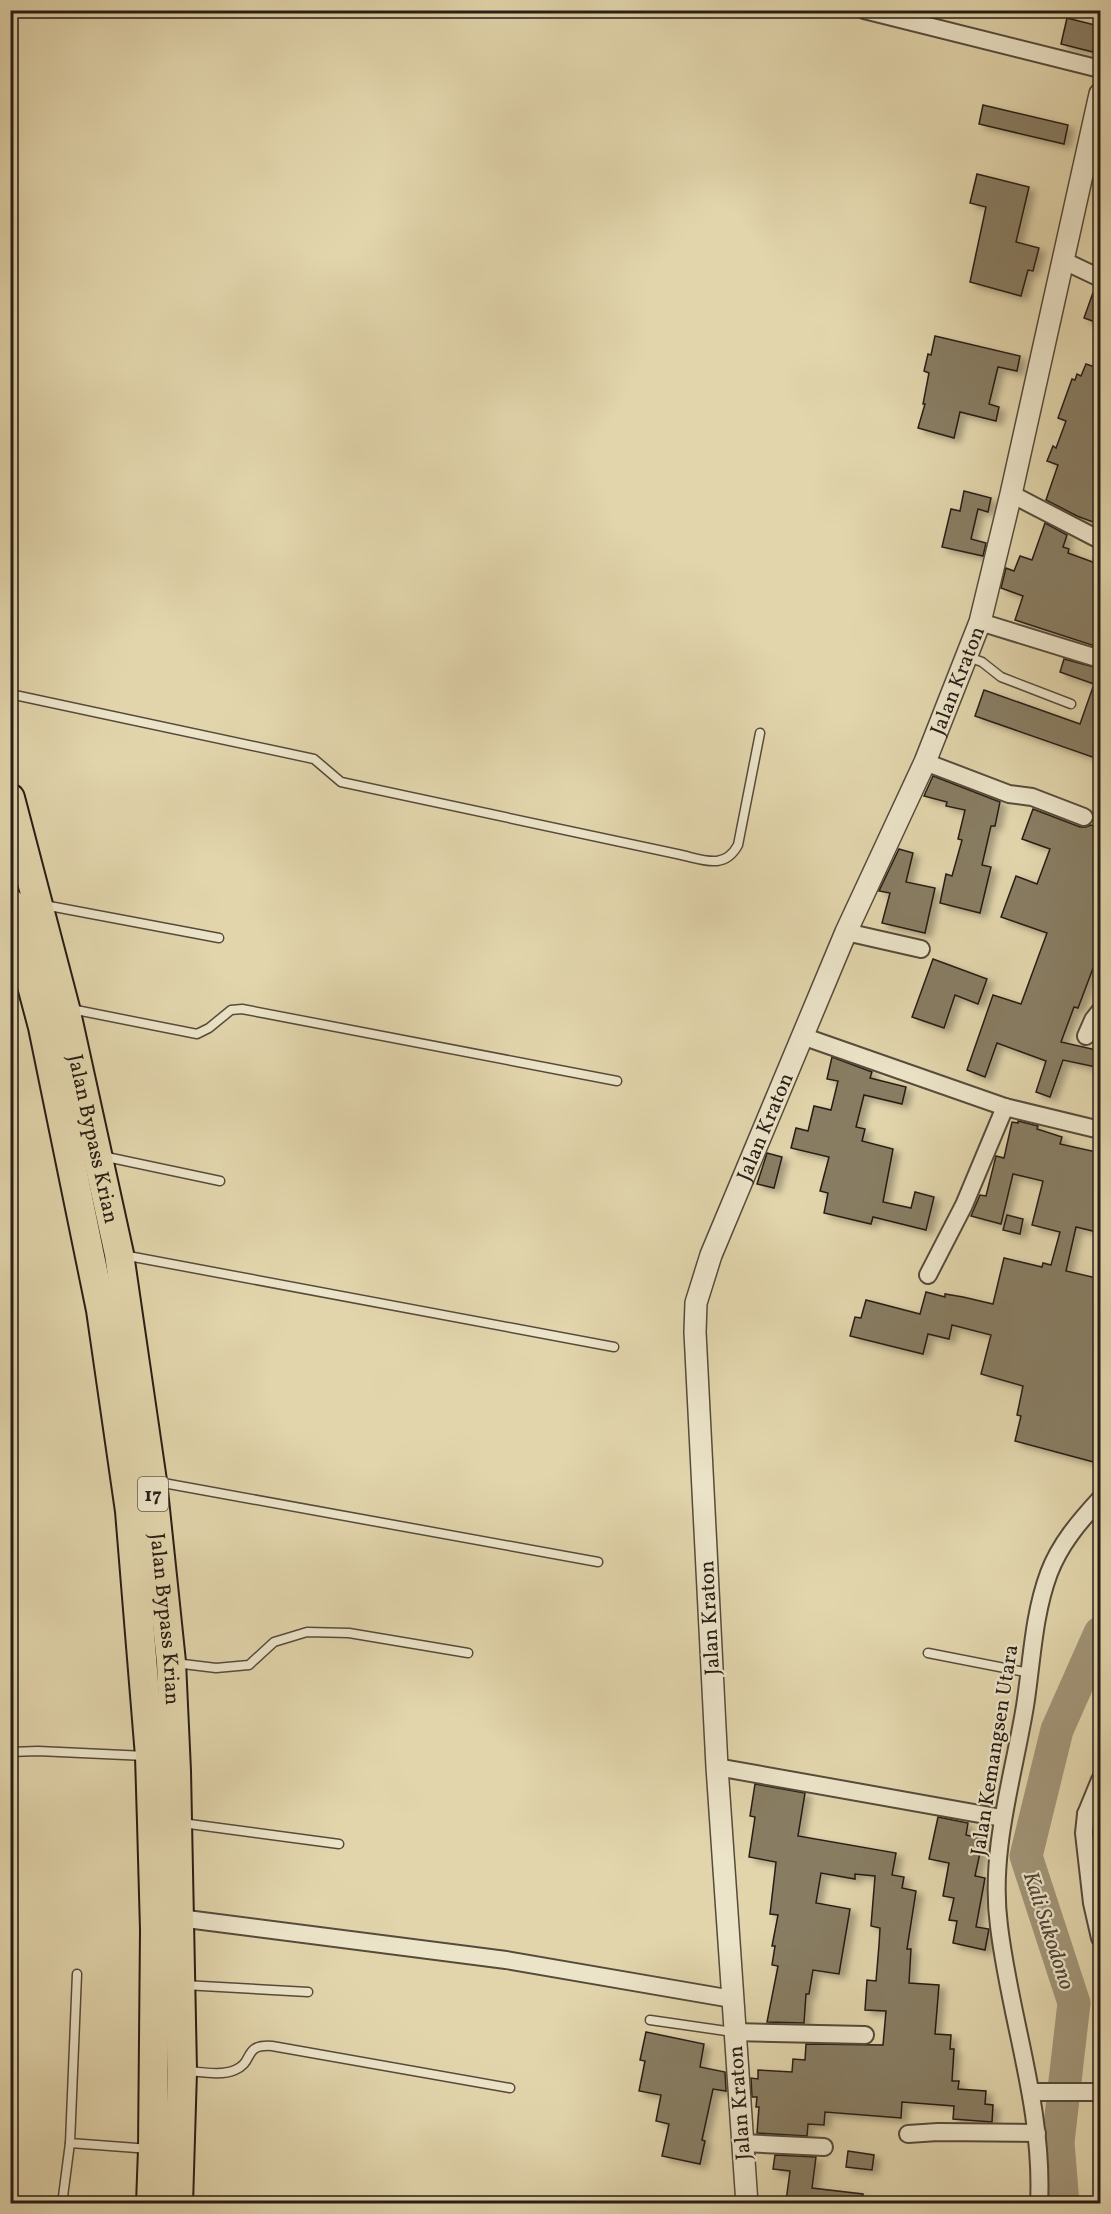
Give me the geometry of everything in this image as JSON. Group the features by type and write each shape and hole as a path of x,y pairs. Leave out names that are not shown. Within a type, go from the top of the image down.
{"highway":[{"name":"Jalan Bypass Krian","path":"10,798 24,903 21,957 43,1027 101,1310 130,1510 150,1756 155,1930 167,2149 178,2204"},
{"name":"Jalan Bypass Krian","path":"24,903 65,1008 120,1254 152,1481 171,1662 176,1771 182,2071 167,2149 151,2204"}],"street":[{"path":"864,10 913,16 1101,69"},
{"name":"Jalan Kraton","path":"747,2204 717,1767 695,1332 696,1303 711,1255 802,1036 846,932 925,762 980,622 1101,94"},
{"path":"1062,260 1101,278"},
{"path":"1011,494 1101,540"},
{"path":"980,622 1101,658"},
{"path":"925,762 1009,794 1032,797 1084,817"},
{"path":"846,932 921,949"},
{"path":"1086,1036 1101,1011"},
{"path":"802,1036 1005,1107 1052,1116 1101,1130"},
{"path":"928,1275 964,1204 1005,1107"},
{"name":"Jalan Kemangsen Utara","path":"1039,2204 1037,2133 1040,2092 1003,1959 998,1923 997,1898 1002,1818 1019,1744 1041,1596 1055,1557 1072,1530 1101,1499"},
{"path":"717,1767 1002,1818"},
{"path":"1101,1780 1093,1816 1084,1833 1092,1903 1101,1938"},
{"path":"179,1918 506,1960 732,1999"},
{"path":"734,2032 865,2035"},
{"path":"1040,2092 1101,2092"},
{"path":"908,2134 1037,2133"},
{"path":"742,2143 824,2147"}],"lane":[{"path":"965,656 982,662 1000,677 1071,704"},
{"path":"10,694 314,759 341,782 720,862 728,859 738,845 760,733"},
{"path":"24,903 219,938"},
{"path":"65,1008 197,1034 209,1028 231,1010 242,1009 617,1081"},
{"path":"98,1156 220,1180"},
{"path":"120,1254 614,1347"},
{"path":"152,1481 598,1562"},
{"path":"171,1662 216,1668 249,1665 274,1642 307,1632 349,1633 468,1653"},
{"path":"928,1653 1030,1673"},
{"path":"10,1752 150,1756"},
{"path":"176,1823 339,1844"},
{"path":"62,2204 70,2143 77,1974"},
{"path":"180,1985 308,1992"},
{"path":"650,2020 734,2032"},
{"path":"182,2071 229,2073 239,2069 255,2047 260,2045 510,2088"},
{"path":"70,2143 167,2149"}],"building":[{"path":"1067,18 1099,26 1093,52 1061,44"},
{"path":"983,105 1068,125 1064,144 979,124"},
{"path":"977,174 1029,187 1016,242 1039,248 1033,271 1028,270 1021,296 970,282 986,207 970,203"},
{"path":"1095,287 1101,288 1101,324 1084,318"},
{"path":"935,336 1020,356 1017,371 998,367 989,404 999,407 996,421 960,412 954,438 918,428 925,404 923,404 929,373 924,371 928,354 931,355"},
{"path":"1086,364 1101,369 1101,525 1046,500 1058,465 1047,461 1053,446 1056,448 1066,421 1058,418 1072,379 1075,380 1077,374 1081,376"},
{"path":"964,491 991,498 988,512 978,509 971,539 986,543 983,556 942,547 951,509 960,511"},
{"path":"1045,523 1067,535 1063,547 1069,549 1068,553 1101,565 1101,648 1015,620 1023,596 1001,588 1006,568 1014,571 1020,556 1032,560"},
{"path":"1064,659 1101,669 1101,760 975,716 984,690 1080,724 1094,684 1060,672"},
{"path":"933,776 1000,802 995,826 991,826 982,865 991,867 980,913 940,903 946,874 952,876 962,840 958,839 965,810 946,806 947,802 924,796"},
{"path":"1033,809 1080,827 1091,825 1101,828 1101,947 1078,1008 1074,1007 1061,1042 1101,1051 1101,1068 1063,1060 1050,1097 1036,1092 1046,1061 997,1043 985,1077 967,1070 993,995 1021,1004 1047,933 1001,917 1016,876 1037,884 1050,849 1022,839"},
{"path":"899,849 913,853 906,882 935,888 925,933 882,923 890,893 879,891"},
{"path":"933,959 987,979 978,1004 955,995 944,1028 912,1017"},
{"path":"832,1057 872,1072 870,1078 906,1087 902,1104 864,1095 856,1127 865,1129 862,1141 893,1149 883,1202 911,1208 915,1192 934,1197 926,1230 873,1217 871,1224 824,1213 828,1193 820,1191 829,1157 791,1148 796,1128 808,1131 814,1106 831,1110 838,1081 827,1079"},
{"path":"1018,1121 1038,1126 1037,1129 1062,1137 1060,1144 1101,1153 1101,1233 1076,1227 1066,1271 1101,1279 1101,1464 1015,1441 1021,1416 1017,1415 1023,1386 981,1374 991,1335 952,1325 949,1339 928,1334 923,1354 850,1336 855,1317 861,1318 866,1300 920,1314 926,1292 993,1304 1004,1258 1042,1267 1043,1263 1051,1265 1060,1232 1032,1225 1043,1181 1013,1174 1001,1224 971,1216 980,1195 986,1196 996,1156 1004,1158 1012,1122 1018,1123"},
{"path":"767,1153 782,1157 774,1188 757,1184"},
{"path":"1007,1215 1023,1219 1020,1234 1003,1230"},
{"path":"755,1784 805,1793 798,1836 896,1853 892,1875 904,1877 902,1888 916,1891 907,1949 911,1949 909,1983 939,1985 935,2034 951,2035 950,2049 954,2049 952,2081 959,2081 958,2089 986,2091 985,2104 993,2105 992,2122 953,2119 954,2106 902,2102 901,2118 825,2112 824,2125 808,2124 807,2136 757,2133 759,2107 756,2107 757,2097 752,2097 751,2078 758,2079 758,2070 792,2072 793,2059 805,2060 806,2044 883,2045 886,2011 865,2010 867,1980 876,1981 879,1945 880,1928 871,1926 875,1876 855,1874 855,1879 821,1873 816,1903 850,1909 839,1974 813,1970 809,1994 806,1994 804,2023 767,2022 778,1966 772,1965 775,1946 772,1946 778,1915 770,1914 776,1862 749,1857 755,1817 750,1816"},
{"path":"938,1817 968,1823 966,1835 983,1839 975,1876 985,1878 976,1927 989,1929 985,1950 953,1943 957,1921 949,1920 954,1898 943,1896 949,1863 929,1859"},
{"path":"646,2032 704,2044 700,2067 725,2072 726,2091 713,2089 702,2140 705,2141 700,2164 662,2156 669,2124 656,2121 661,2095 639,2091 645,2061 640,2060"},
{"path":"848,2151 874,2155 872,2170 846,2167"},
{"path":"775,2155 816,2157 812,2188 863,2194 862,2204 808,2204 786,2201 790,2171 773,2169"}],"waterway":[{"name":"Kali Sukodono","path":"1063,2204 1058,2142 1074,2003 1026,1856 1057,1730 1100,1633"}]}
